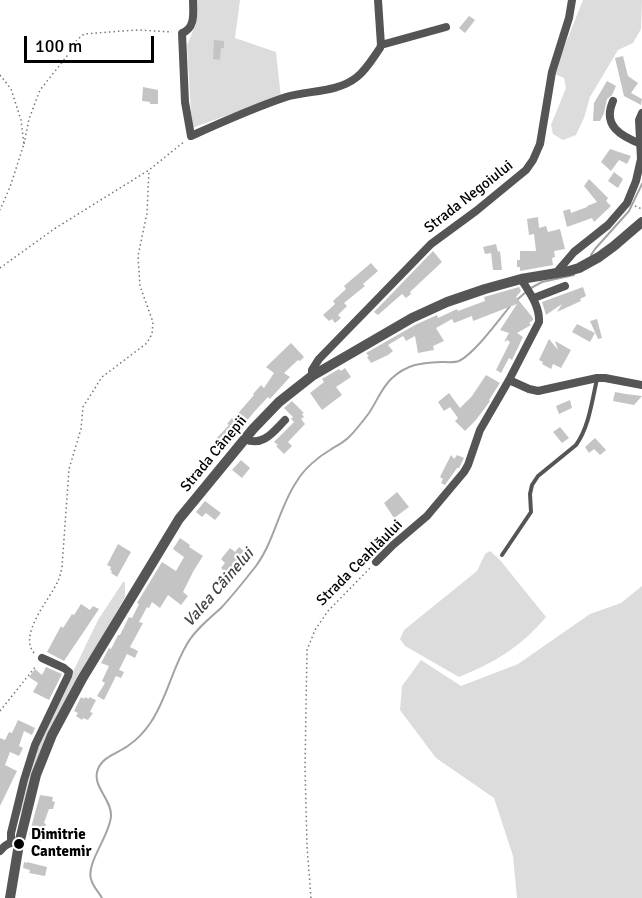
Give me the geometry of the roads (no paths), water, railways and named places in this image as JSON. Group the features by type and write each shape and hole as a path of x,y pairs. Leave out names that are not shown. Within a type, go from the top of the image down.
{"street":[{"path":"193,0 192,24 188,31 182,33 185,102 191,136 237,115 286,97 333,88 357,77 381,45 378,0"},
{"name":"Strada Negoiului","path":"312,376 312,370 319,359 415,259 443,233 476,211 526,170 533,160 540,144 552,72 569,18 572,0"},
{"path":"381,45 446,27"},
{"path":"613,101 609,114 614,128 641,144"},
{"path":"556,273 574,252 608,225 627,203 640,166 639,120 642,113"},
{"name":"Strada Cânepii","path":"10,898 15,843 38,769 52,735 82,679 179,519 245,439 279,402 312,376 412,318 447,302 521,279 579,268 599,257 642,222"},
{"name":"Strada Ceahlăului","path":"376,562 427,516 468,465 480,430 539,322 540,317 534,298 521,279"},
{"path":"534,298 565,286"},
{"path":"509,380 538,391 597,378 642,386"},
{"path":"245,439 259,442 285,420"},
{"path":"0,851 5,846 15,843 11,833 35,745 69,672 42,658"}],"lane":[{"path":"502,555 531,512 530,494 532,485 538,476 576,445 580,439 588,418 597,378"}],"waterway":[{"name":"Valea Câinelui","path":"591,255 629,211 642,184"},
{"name":"Valea Câinelui","path":"531,288 542,282 574,275"},
{"name":"Valea Câinelui","path":"518,299 527,291"},
{"name":"Valea Câinelui","path":"102,898 93,884 90,872 107,832 111,816 97,781 100,765 135,740 149,725 157,713 177,663 190,639 221,608 256,566 268,545 291,491 303,472 352,434 369,413 384,387 397,374 408,367 420,364 459,361 479,344 511,305"}],"place":[{"name":"Dimitrie Cantemir","path":"19,844"}]}
